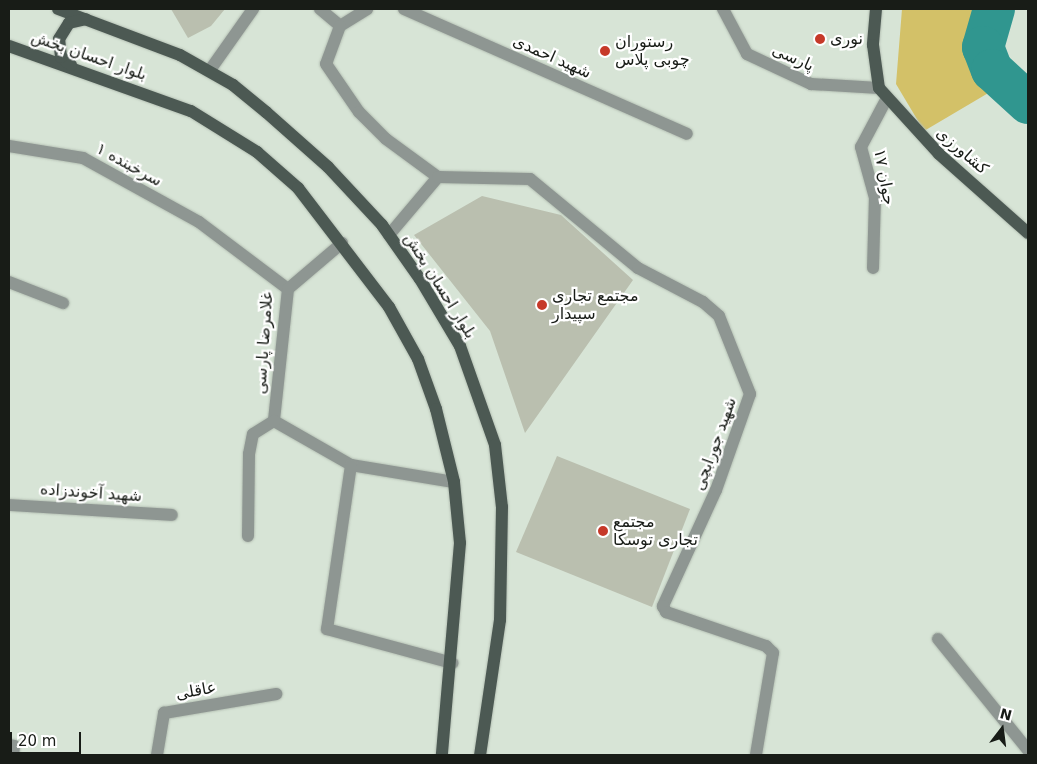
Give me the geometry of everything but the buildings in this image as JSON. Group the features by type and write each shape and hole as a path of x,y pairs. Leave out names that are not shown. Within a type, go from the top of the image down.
{"main road":[{"name":"بلوار احسان بخش","path":"58,9 210,70 260,106 328,167 389,235 460,346 495,445 502,507 500,620 480,755"},
{"path":"876,9 873,45 883,93"},
{"path":"75,68 61,57 59,39 68,24 86,19"},
{"name":"بلوار احسان بخش","path":"9,46 164,100 223,129 298,188 342,242 389,307 418,359 436,409 454,482 460,542 452,663 442,755"},
{"name":"کشاورزی","path":"883,93 939,154 1028,233"}],"street":[{"path":"210,70 253,9"},
{"path":"320,9 340,26"},
{"path":"367,9 340,26 326,64 359,112 386,140 438,177 389,235"},
{"name":"شهید احمدی","path":"404,9 687,134"},
{"name":"پارسی","path":"722,9 747,54 811,84 883,93"},
{"name":"جوان ۱۷","path":"873,268 875,198 861,147 883,93"},
{"name":"سرخبنده ۱","path":"9,146 84,158 199,222"},
{"name":"شهید جورابچی","path":"438,177 530,179 638,268 703,302 719,316 750,394 716,490 663,606 666,612 766,646 773,653 756,755"},
{"name":"غلامرضا پارسی","path":"199,222 288,289 274,421"},
{"path":"288,289 342,242"},
{"path":"9,282 62,303"},
{"path":"248,536 249,454 253,434 274,421 351,465 454,482"},
{"path":"351,465 327,629 452,663"},
{"name":"شهید آخوندزاده","path":"9,504 172,515"},
{"path":"938,639 1028,750"},
{"name":"عاقلی","path":"158,755 164,713 276,694"},
{"path":"9,745 14,746 13,755"}],"shaded area":[{"path":"902,9 975,9 970,50 990,92 924,131 896,84"}],"waterway":[{"path":"994,9 983,47 992,70 1028,103"}],"place":[{"name":"نوری","path":"820,39"},
{"name":"رستوران چوبی پلاس","path":"605,51"},
{"name":"مجتمع تجاری سپیدار","path":"542,305"},
{"name":"مجتمع تجاری توسکا","path":"603,531"}]}
